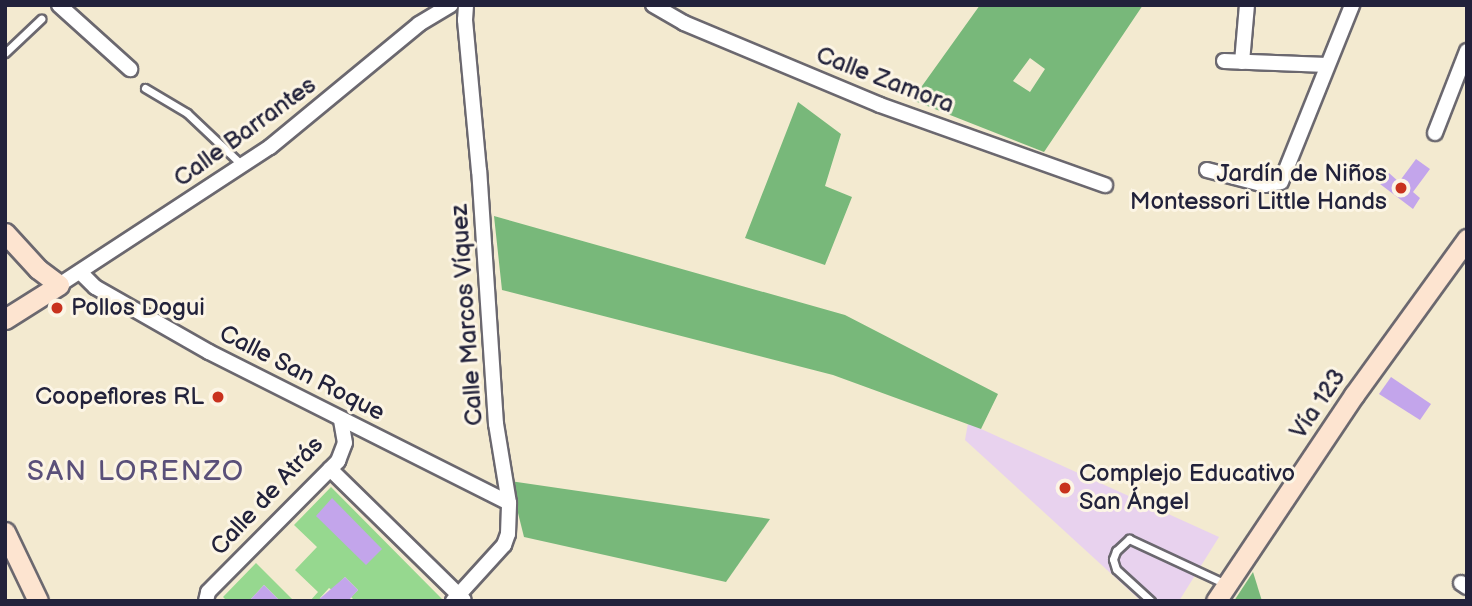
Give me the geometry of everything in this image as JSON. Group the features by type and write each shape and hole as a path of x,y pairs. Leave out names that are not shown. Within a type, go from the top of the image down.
{"main road":[{"path":"5,233 38,269 59,285 5,319"},
{"name":"Vía 123","path":"1221,593 1353,395 1466,243"},
{"path":"5,532 38,601"}],"street":[{"path":"59,5 130,69"},
{"name":"Calle Barrantes","path":"59,285 242,166 307,119 419,24 451,5"},
{"name":"Calle Marcos Víquez","path":"459,599 504,545 509,503 496,424 466,5"},
{"name":"Calle Zamora","path":"653,5 684,23 880,105 1105,185"},
{"path":"1242,62 1247,5"},
{"path":"1207,170 1265,185 1280,181 1352,5"},
{"path":"1435,133 1467,51"},
{"path":"1224,61 1327,65"},
{"name":"Calle San Roque","path":"81,273 95,287 209,352 509,503"},
{"name":"Calle de Atrás","path":"206,599 330,469 345,443 341,420"},
{"path":"330,469 459,599"}],"lane":[{"path":"5,53 41,19"},
{"path":"145,89 187,113 242,166"},
{"path":"1151,601 1116,569 1113,559 1116,551 1129,539 1221,593"}],"shaded area":[{"name":"Complejo Educativo San Ángel","path":"968,423 1219,537 1179,601 1141,601 965,440"}],"green space":[{"path":"980,5 1143,5 1044,152 912,100","holes":["1030,58 1045,69 1030,92 1013,81"]},
{"path":"798,102 841,134 825,186 852,197 825,265 745,238"},
{"path":"494,216 845,315 998,394 981,429 833,375 502,290"},
{"path":"510,481 770,519 726,582 524,537"},
{"path":"331,487 442,599 440,601 355,601 351,597 358,590 345,577 332,590 329,588 320,598 323,601 310,601 318,592 295,570 317,547 294,525"},
{"path":"256,563 294,601 280,601 264,585 249,601 227,601 223,597"},
{"path":"1253,572 1262,601 1234,601"}],"building":[{"name":"Jardín de Niños Montessori Little Hands","path":"1416,159 1430,169 1413,192 1420,198 1413,209 1380,184 1389,173 1399,182"},
{"path":"1391,377 1431,404 1420,420 1379,394"},
{"path":"332,498 382,549 366,565 316,516"},
{"path":"345,577 358,590 348,601 317,601"},
{"path":"264,585 280,601 249,601"}],"place":[{"name":"Jardín de Niños Montessori Little Hands","path":"1401,188"},
{"name":"Pollos Dogui","path":"57,308"},
{"name":"Coopeflores RL","path":"218,397"},
{"name":"Complejo Educativo San Ángel","path":"1065,488"}],"district":[{"name":"SAN LORENZO","path":"136,472"}]}
